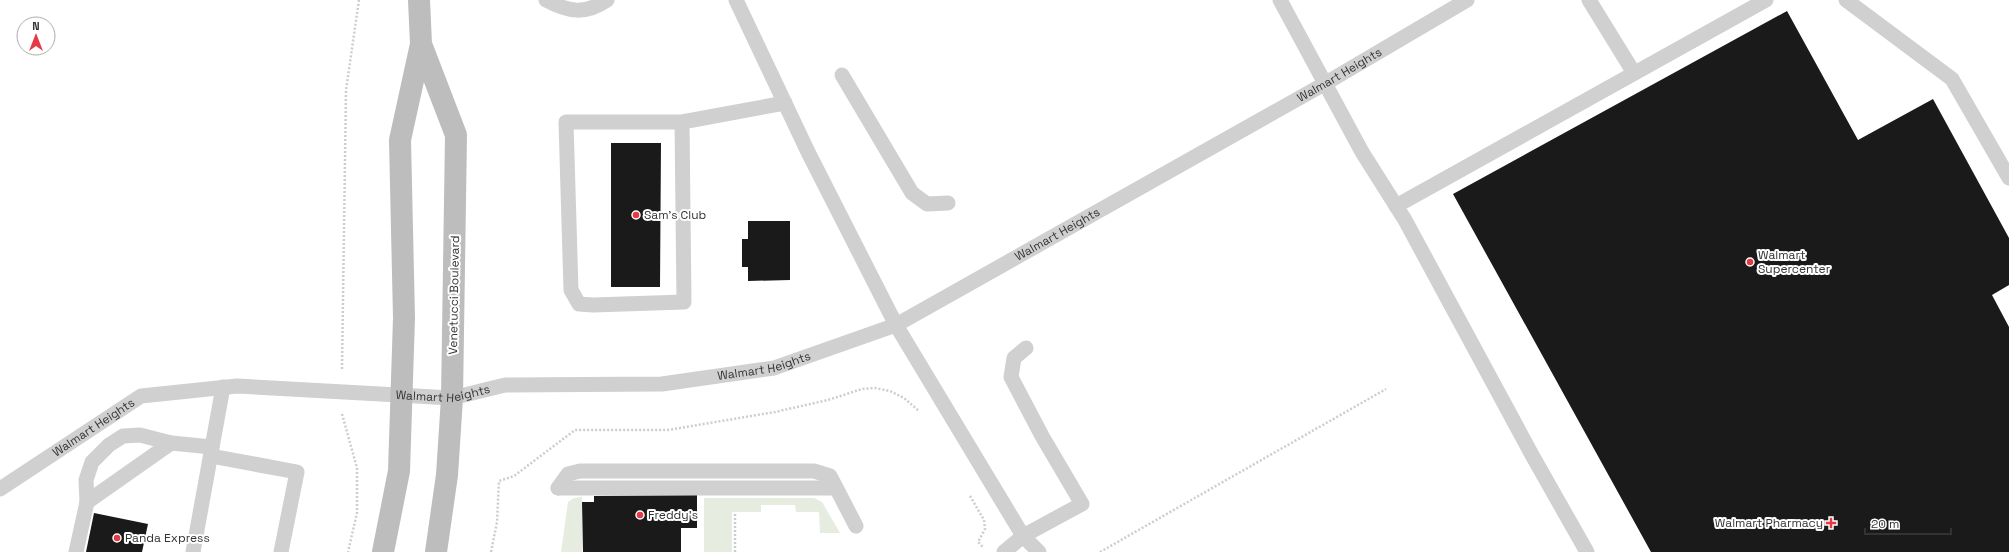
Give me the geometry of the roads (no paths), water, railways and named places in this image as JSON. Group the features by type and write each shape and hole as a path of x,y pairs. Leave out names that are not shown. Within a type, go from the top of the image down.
{"street":[{"name":"Venetucci Boulevard","path":"383,552 399,471 404,318 400,140 421,44 419,0"},
{"name":"Venetucci Boulevard","path":"421,44 456,135 452,398 447,475 436,552"}],"lane":[{"path":"546,0 569,11 596,7 607,0"},
{"path":"736,0 785,103 896,324 1023,536 1039,552"},
{"path":"1280,0 1362,152 1396,206 1532,455 1587,552"},
{"name":"Walmart Heights","path":"0,489 141,396 237,386 452,398 505,385 662,384 774,368 896,324 1326,83 1467,0"},
{"path":"1589,0 1634,73"},
{"path":"1396,206 1766,0"},
{"path":"1846,0 1952,79 2009,178"},
{"path":"842,75 912,194 927,204 948,203"},
{"path":"682,122 684,302 593,305 579,304 570,290 566,122 682,122 785,103"},
{"path":"1004,552 1023,536 1082,504 1042,436 1010,377 1014,358 1026,348"},
{"path":"193,552 223,387"},
{"path":"76,552 87,502 86,480 92,462 108,445 123,436 140,434 171,443 297,472 281,552"},
{"path":"87,502 171,443"},
{"path":"558,488 568,474 580,471 814,471 830,476 856,526"}],"place":[{"name":"Sam's Club","path":"636,215"},
{"name":"Walmart Supercenter","path":"1750,262"},
{"name":"Freddy's","path":"640,515"},
{"name":"Walmart Pharmacy","path":"1831,523"},
{"name":"Panda Express","path":"117,538"}]}
